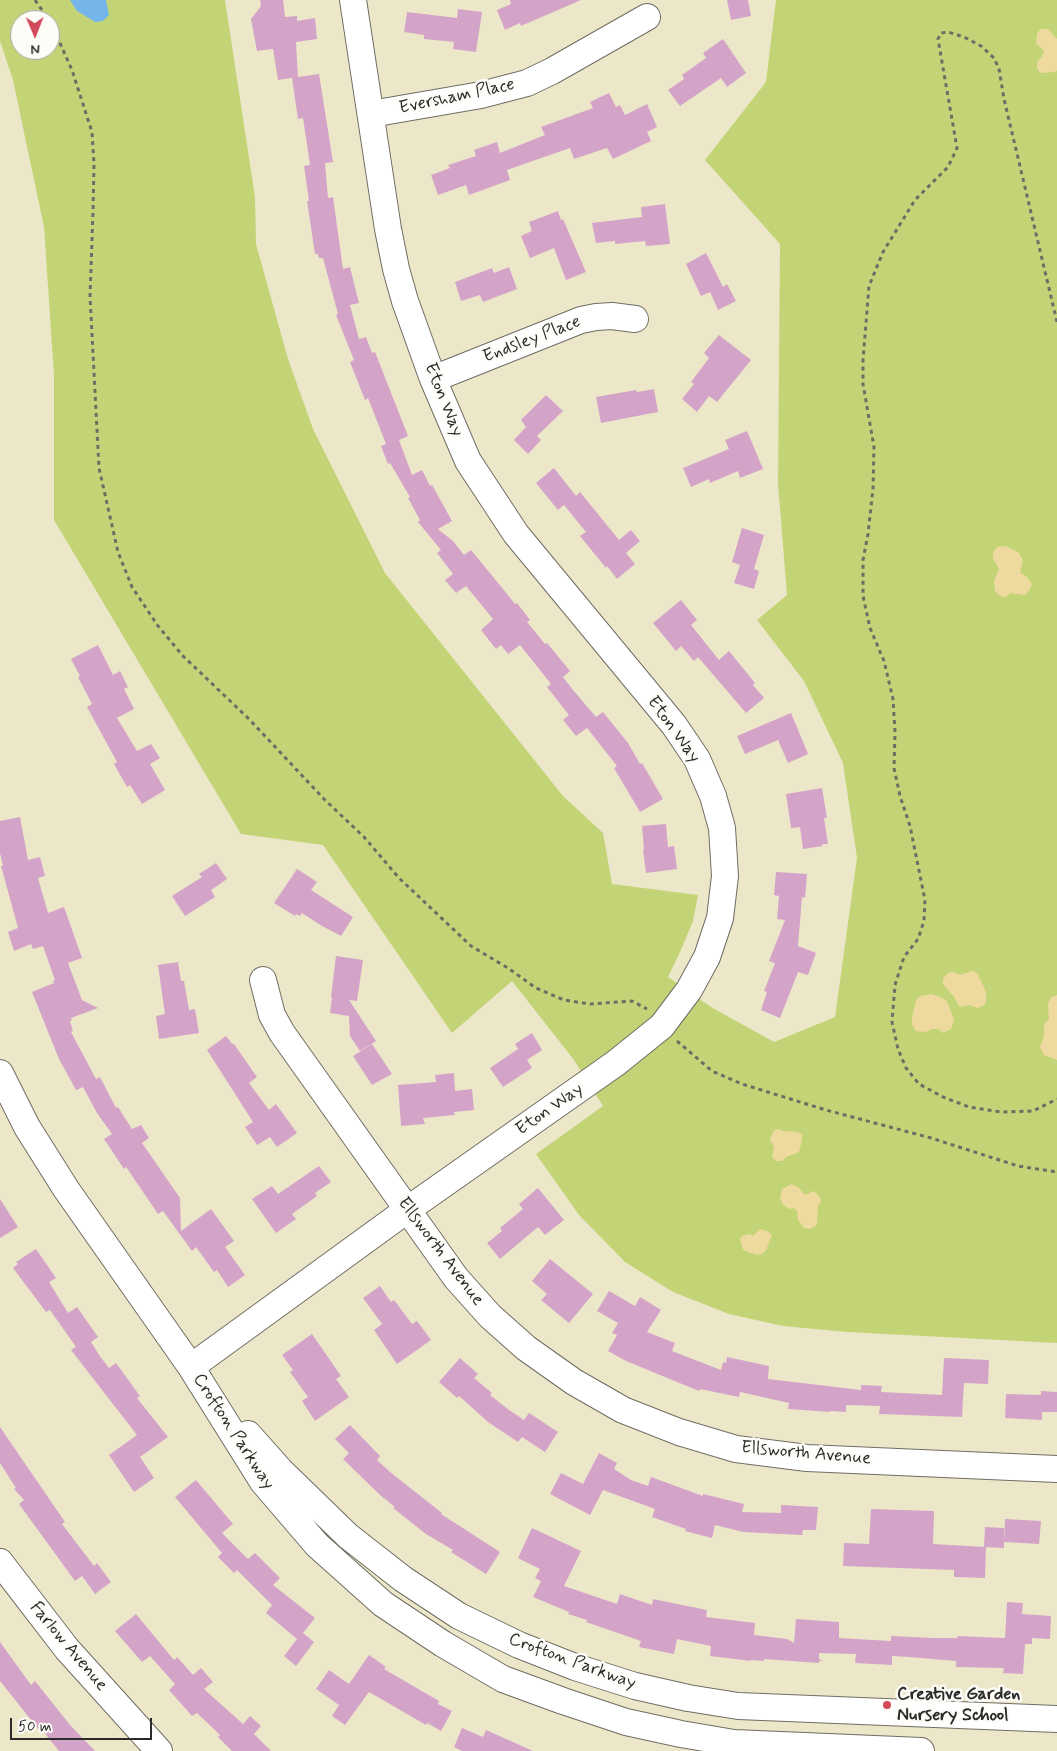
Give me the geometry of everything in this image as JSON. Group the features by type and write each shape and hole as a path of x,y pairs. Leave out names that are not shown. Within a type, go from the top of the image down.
{"street":[{"name":"Eton Way","path":"190,1367 407,1210 616,1063 662,1026 689,990 706,957 720,918 725,876 722,828 713,796 697,759 674,725 516,534 491,499 468,461 433,378 405,301 396,269 388,229 353,0"},
{"name":"Eversham Place","path":"371,114 481,95 527,82 552,71 646,17"},
{"name":"Endsley Place","path":"433,378 581,320 612,316 634,319"},
{"name":"Ellsworth Avenue","path":"263,980 272,1015 282,1033 456,1278 490,1316 526,1348 574,1382 615,1405 679,1432 736,1449 807,1458 1057,1468"},
{"name":"Crofton Parkway","path":"0,1073 27,1126 66,1189 190,1367 263,1482 317,1545 383,1604 443,1644 503,1679 563,1702 626,1722 734,1743 855,1750 920,1751"},
{"name":"Crofton Parkway","path":"190,1367 280,1470 348,1536 403,1579 459,1616 519,1646 575,1667 635,1686 688,1698 738,1706 1057,1719"},
{"name":"Farlow Avenue","path":"0,1562 68,1649 159,1751"},
{"path":"855,1750 856,1711"}],"path":[{"path":"1057,322 1004,99 999,69 994,58 981,46 964,37 948,32 941,33 938,39 957,148 948,167 915,200 882,252 868,286 863,360 863,384 874,447 873,489 863,560 863,596 870,628 884,661 893,699 895,732 894,768 912,835 924,900 924,921 918,939 904,957 895,986 892,1022 898,1049 906,1068 919,1084 943,1097 969,1107 1001,1112 1033,1111 1057,1099"},
{"path":"60,43 72,70 92,132 94,164 90,296 99,468 118,552 132,587 158,626 182,656 249,719 324,799 364,837 399,878 471,946 508,968 536,988 564,1000 590,1004 632,1002 646,1008 688,1052 712,1071 742,1084 826,1110 931,1138 1018,1166 1057,1172"}],"green space":[{"path":"0,0 225,0 255,197 256,244 288,359 313,429 385,573 563,796 603,833 612,884 698,895 693,921 668,977 711,1007 774,1042 835,1017 857,858 843,763 804,681 757,620 787,595 778,484 780,244 705,160 766,82 776,0 1057,0 1057,1343 847,1332 783,1326 729,1314 673,1292 625,1262 579,1215 536,1154 603,1106 574,1060 512,981 452,1033 323,845 241,834 54,520 54,376 44,227 13,80 0,41"}],"sand":[{"path":"1040,29 1048,29 1057,39 1057,70 1055,72 1040,73 1037,68 1037,62 1042,57 1044,51 1036,43 1037,34"},
{"path":"1006,546 1019,553 1023,560 1020,573 1026,576 1032,584 1029,591 1024,595 1011,593 1005,597 1000,596 995,591 994,581 999,569 993,558 993,552 997,547"},
{"path":"972,971 977,973 986,992 986,1002 983,1006 977,1008 970,1005 962,1007 958,1005 955,998 943,984 943,979 948,973 954,972 960,975"},
{"path":"931,994 947,1001 952,1014 954,1021 951,1029 943,1033 939,1029 932,1029 926,1032 916,1031 912,1025 916,1000 921,996"},
{"path":"1057,995 1057,1060 1044,1055 1040,1047 1044,1037 1044,1024 1049,1019 1048,1004 1051,997"},
{"path":"779,1129 802,1134 802,1140 799,1152 786,1157 782,1161 776,1161 772,1157 774,1148 770,1139 774,1130"},
{"path":"791,1184 798,1187 805,1195 814,1191 820,1197 817,1224 814,1227 804,1228 798,1220 797,1211 794,1208 790,1209 783,1205 780,1198 782,1189"},
{"path":"760,1229 772,1235 766,1250 762,1254 757,1255 743,1250 740,1239 742,1236 750,1234 753,1236"}],"water":[{"path":"70,0 106,0 109,15 103,21 95,22 77,11"}],"building":[{"path":"260,0 283,0 285,17 297,16 297,21 315,18 317,39 296,42 298,77 319,74 333,162 325,163 328,198 333,197 343,269 350,267 359,303 350,305 359,339 366,337 372,353 375,352 408,436 399,440 412,475 422,470 452,521 438,529 453,541 464,555 471,550 515,604 517,603 530,620 527,622 545,644 547,643 570,671 563,677 573,690 596,717 603,712 628,743 640,764 642,763 663,799 640,812 614,768 617,766 587,728 576,736 563,720 569,715 547,687 551,684 520,645 508,654 501,645 496,649 481,630 493,619 466,586 456,593 445,580 453,574 437,553 441,550 418,522 420,520 408,498 410,497 390,463 388,464 381,446 386,444 368,398 365,400 350,362 354,360 336,315 338,314 323,258 319,258 318,254 315,254 304,166 310,165 303,118 298,119 292,78 278,80 273,49 257,51 251,19 261,6"},
{"path":"510,0 581,0 521,26 520,23 505,30 497,10 511,4"},
{"path":"727,0 748,0 751,16 731,20"},
{"path":"458,9 482,12 476,52 453,49 454,42 424,39 424,35 404,32 407,12 457,18"},
{"path":"723,39 746,73 727,87 721,78 680,106 668,90 684,79 682,75 706,58 703,53"},
{"path":"609,93 616,107 620,105 625,115 647,104 657,127 647,132 651,141 613,159 607,148 574,159 570,148 507,170 510,180 469,195 466,185 438,195 431,175 450,168 448,165 476,156 474,150 497,142 500,153 545,135 541,127 593,108 590,102"},
{"path":"665,204 670,244 646,246 645,241 615,244 615,241 596,243 592,223 642,217 641,207"},
{"path":"558,211 586,272 566,280 554,248 530,258 521,236 532,231 529,222"},
{"path":"706,253 723,287 727,284 736,301 718,310 710,292 701,296 686,264"},
{"path":"509,267 517,289 483,302 480,295 461,301 455,282 492,268 494,273"},
{"path":"719,335 751,360 717,402 709,396 697,412 682,399 694,384 691,382 709,358 704,353"},
{"path":"654,389 658,412 601,423 596,397"},
{"path":"546,395 563,411 537,436 541,440 528,454 514,440 526,427 521,420"},
{"path":"747,431 763,469 740,478 738,471 710,483 709,479 691,487 683,468 729,449 725,440"},
{"path":"554,468 576,496 580,492 619,540 631,530 640,541 626,553 635,564 617,579 580,536 586,532 564,505 558,510 536,483"},
{"path":"742,528 764,535 754,569 759,571 754,589 734,583 740,565 732,562"},
{"path":"681,600 697,620 691,625 719,660 729,651 755,683 753,685 764,698 746,713 698,657 694,661 681,646 676,651 653,623"},
{"path":"98,645 113,675 120,671 128,687 124,689 134,709 117,718 137,751 151,744 160,758 150,764 165,790 142,804 130,785 127,787 114,764 117,762 87,707 92,704 71,659"},
{"path":"791,713 808,754 788,763 778,740 745,754 737,736"},
{"path":"822,788 827,818 824,818 828,844 803,849 800,827 791,828 786,794"},
{"path":"20,817 28,860 40,857 45,876 38,878 48,913 64,907 82,958 68,963 82,1000 98,1008 71,1018 73,1031 71,1032 96,1079 100,1077 116,1108 118,1107 132,1129 141,1125 149,1138 142,1143 180,1198 181,1231 211,1209 234,1241 225,1247 245,1275 228,1287 217,1270 214,1272 196,1247 192,1251 163,1211 158,1214 126,1167 124,1169 104,1139 112,1134 97,1113 83,1087 76,1090 59,1059 32,992 54,983 53,981 55,980 43,946 33,949 31,944 14,951 8,932 18,928 1,866 3,866 0,853 0,821"},
{"path":"666,824 668,847 674,846 677,869 646,873 642,826"},
{"path":"216,863 227,879 211,890 215,897 185,916 172,896 202,877 199,874"},
{"path":"297,869 317,882 311,890 353,917 341,936 302,913 300,916 296,914 295,916 274,903"},
{"path":"776,872 807,874 805,898 802,897 798,946 816,953 808,975 798,972 780,1018 761,1010 767,992 764,991 775,963 769,961 785,920 777,919 779,896 774,895"},
{"path":"336,956 363,960 357,1001 349,1000 376,1041 360,1051 350,1036 349,1016 330,1013"},
{"path":"178,962 181,981 184,981 189,1010 195,1009 199,1033 159,1039 156,1016 165,1014 158,965"},
{"path":"532,1033 542,1050 527,1060 532,1068 503,1087 490,1068 518,1049 515,1044"},
{"path":"226,1036 234,1044 257,1077 249,1083 269,1110 276,1104 297,1133 277,1147 270,1137 257,1145 245,1127 253,1122 207,1050"},
{"path":"372,1044 392,1074 372,1085 353,1056"},
{"path":"454,1073 455,1091 472,1089 474,1110 454,1112 455,1115 423,1118 425,1124 401,1126 398,1085 436,1082 435,1075"},
{"path":"319,1166 331,1182 315,1193 317,1196 292,1214 296,1219 276,1233 252,1199 272,1186 278,1194"},
{"path":"538,1188 564,1220 545,1235 538,1227 500,1259 487,1243 502,1231 500,1228 523,1209 519,1204"},
{"path":"0,1199 18,1227 0,1238"},
{"path":"36,1249 56,1278 49,1282 68,1313 77,1307 98,1337 91,1342 99,1355 109,1368 116,1363 140,1396 137,1398 168,1437 140,1457 154,1478 134,1492 109,1455 137,1435 71,1350 76,1347 50,1310 46,1312 13,1268 18,1264 16,1262"},
{"path":"550,1259 593,1294 569,1323 541,1300 547,1294 532,1281"},
{"path":"380,1286 391,1302 394,1300 412,1324 417,1321 431,1340 397,1364 374,1330 382,1324 363,1298"},
{"path":"609,1291 635,1306 640,1297 661,1310 647,1332 675,1343 672,1351 721,1370 723,1362 726,1363 727,1357 769,1366 768,1379 861,1390 861,1385 882,1386 881,1392 942,1395 944,1358 989,1360 988,1384 964,1383 962,1417 879,1414 880,1406 846,1405 846,1412 788,1409 789,1403 740,1392 739,1397 700,1389 699,1391 626,1361 608,1351 617,1335 612,1333 618,1323 597,1311"},
{"path":"312,1334 341,1376 336,1379 349,1397 315,1421 302,1401 308,1397 290,1372 293,1370 282,1355"},
{"path":"460,1358 478,1374 474,1378 492,1393 490,1395 509,1410 524,1420 529,1413 558,1432 545,1452 522,1437 518,1442 488,1422 459,1396 457,1398 439,1382"},
{"path":"1041,1391 1057,1392 1057,1412 1042,1412 1042,1420 1005,1418 1006,1394 1041,1395"},
{"path":"350,1425 380,1456 377,1460 390,1472 441,1514 500,1552 486,1574 451,1552 453,1550 426,1534 393,1508 395,1507 343,1459 349,1453 335,1439"},
{"path":"0,1427 65,1522 62,1524 94,1566 97,1563 111,1582 95,1594 82,1576 75,1581 19,1504 24,1500 14,1489 16,1488 0,1463"},
{"path":"599,1453 617,1463 614,1469 631,1480 648,1486 651,1477 703,1496 703,1494 744,1504 742,1512 781,1513 781,1505 818,1507 816,1530 803,1530 802,1535 743,1532 715,1525 712,1538 685,1531 686,1529 652,1517 655,1509 603,1490 590,1515 550,1494 561,1473 583,1484"},
{"path":"196,1480 233,1524 222,1533 248,1559 255,1553 280,1578 273,1585 315,1618 303,1633 314,1642 296,1666 284,1656 297,1639 266,1613 272,1605 237,1570 234,1573 218,1557 222,1553 175,1497"},
{"path":"871,1509 934,1511 933,1544 986,1547 985,1578 954,1577 954,1570 843,1566 844,1543 869,1544"},
{"path":"1005,1519 1041,1521 1039,1544 1004,1542"},
{"path":"985,1527 1004,1528 1004,1548 984,1547"},
{"path":"532,1528 581,1551 564,1586 617,1604 620,1594 652,1605 653,1599 707,1610 706,1617 755,1623 754,1635 787,1639 794,1643 796,1619 839,1622 839,1638 891,1641 891,1636 1005,1638 1007,1602 1023,1603 1022,1614 1051,1616 1050,1639 1032,1638 1032,1644 1025,1644 1023,1674 1003,1673 1004,1668 956,1667 956,1661 908,1657 892,1656 892,1665 855,1663 856,1654 819,1653 819,1659 823,1661 819,1661 819,1663 764,1659 764,1661 751,1661 710,1656 711,1646 677,1639 674,1654 639,1647 641,1641 586,1622 587,1620 568,1614 569,1612 533,1597 541,1581 535,1578 540,1569 518,1558"},
{"path":"136,1614 174,1660 177,1657 193,1675 201,1668 213,1682 204,1689 243,1724 250,1716 261,1726 254,1734 271,1751 232,1751 218,1737 220,1735 197,1713 192,1716 169,1690 175,1684 150,1656 142,1662 115,1631"},
{"path":"0,1642 31,1685 35,1681 70,1725 95,1751 59,1751 42,1730 40,1731 0,1681"},
{"path":"369,1655 386,1667 384,1669 439,1701 438,1704 452,1711 441,1731 427,1723 426,1725 369,1692 345,1725 332,1716 339,1705 316,1689 329,1670 349,1684"},
{"path":"462,1728 483,1737 486,1730 533,1751 462,1751 454,1747"}],"place":[{"name":"Creative Garden Nursery School","path":"887,1705"}]}
